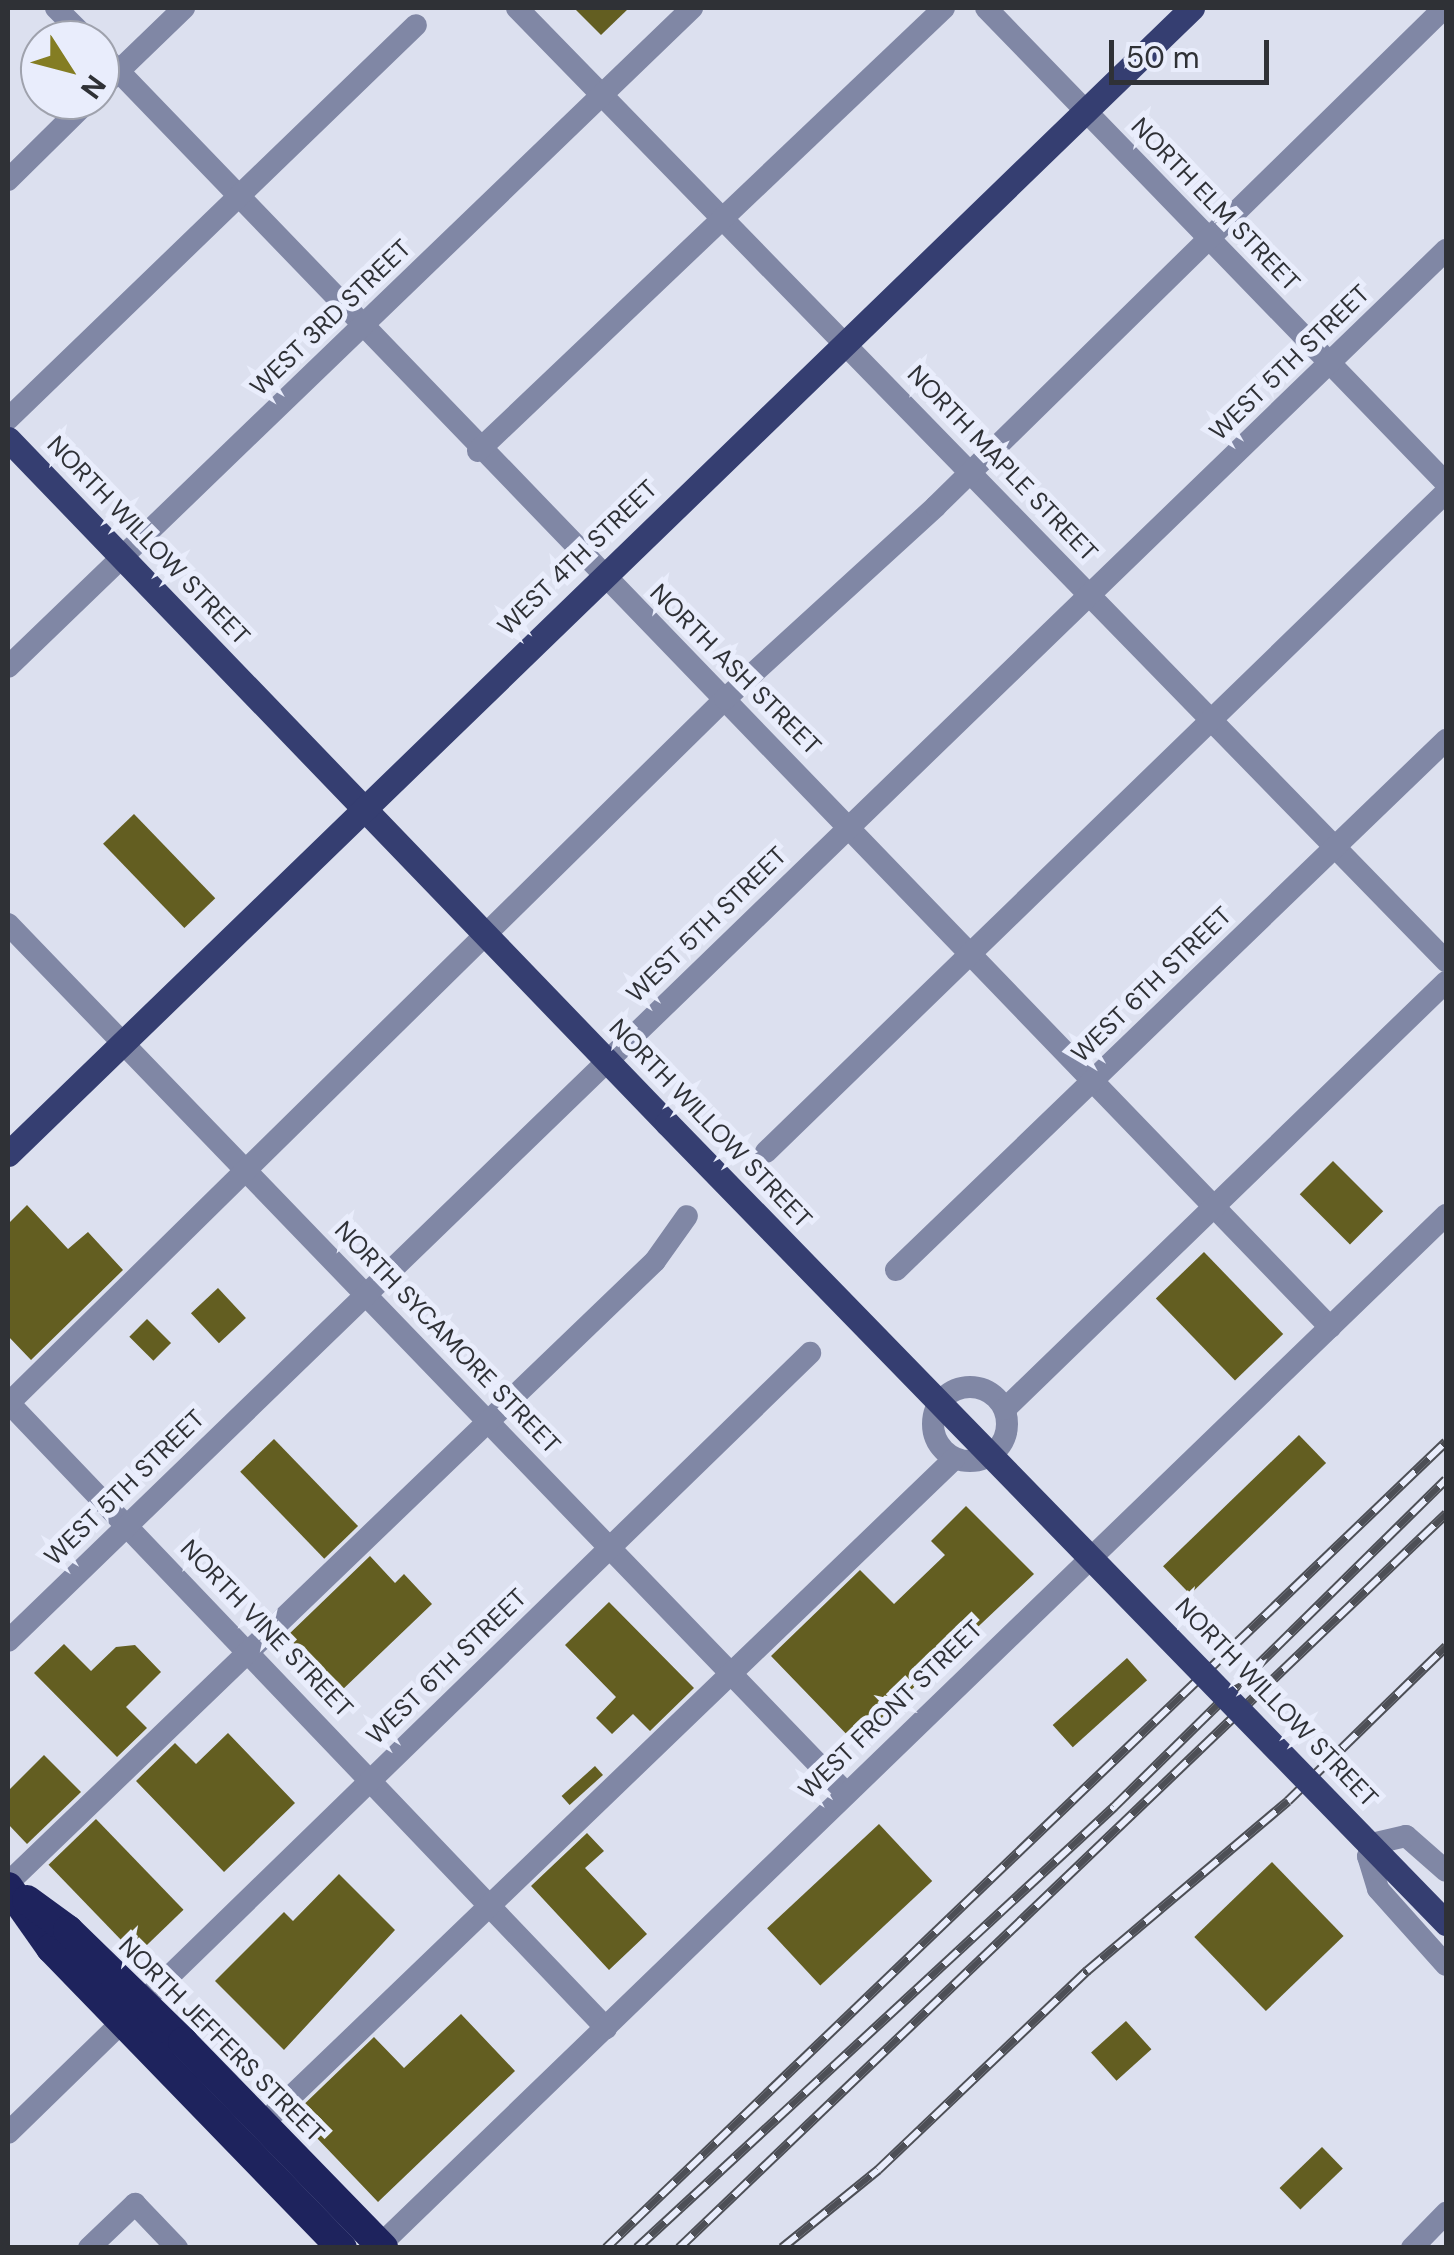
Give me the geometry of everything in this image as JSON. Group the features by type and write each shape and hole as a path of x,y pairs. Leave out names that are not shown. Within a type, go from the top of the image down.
{"highway":[{"name":"NORTH JEFFERS STREET","path":"8,1886 51,1948 133,2013 380,2248"},
{"name":"NORTH JEFFERS STREET","path":"173,2052 342,2248"}],"main road":[{"name":"WEST 4TH STREET","path":"8,1154 1192,8"},
{"name":"NORTH WILLOW STREET","path":"8,439 1446,1923"}],"street":[{"path":"120,69 184,8"},
{"name":"NORTH MAPLE STREET","path":"517,8 1446,961"},
{"name":"WEST 3RD STREET","path":"8,667 692,8"},
{"path":"478,450 944,8"},
{"name":"NORTH ELM STREET","path":"986,8 1446,483"},
{"path":"8,1403 243,1168 725,699 970,470 1444,8"},
{"path":"8,419 416,25"},
{"name":"NORTH ASH STREET","path":"120,73 478,450 850,826 1330,1327"},
{"path":"8,180 69,120"},
{"name":"WEST 5TH STREET","path":"8,1641 1446,250"},
{"path":"766,1152 1446,492"},
{"name":"WEST 6TH STREET","path":"896,1270 1446,740"},
{"name":"NORTH SYCAMORE STREET","path":"8,924 734,1670 845,1792"},
{"path":"275,2112 954,1459 986,1459 996,1452 1005,1440 1005,1409 1446,982"},
{"name":"WEST FRONT STREET","path":"380,2248 845,1792 1446,1215"},
{"path":"8,1886 246,1648 655,1261 687,1216"},
{"name":"WEST 6TH STREET","path":"8,2133 810,1353"},
{"path":"954,1459 933,1428 940,1402 974,1387 1005,1409"},
{"name":"NORTH VINE STREET","path":"8,1403 372,1778 606,2028"},
{"path":"996,1452 1094,1552"},
{"name":"NORTH WILLOW STREET","path":"1446,1871 1406,1836 1375,1842 1368,1856 1378,1889 1446,1964"},
{"path":"89,2248 135,2204 177,2248"},
{"path":"1412,2248 1446,2213"}],"building":[{"path":"574,8 629,8 601,35"},
{"path":"134,814 215,898 184,928 103,844"},
{"path":"1333,1161 1383,1211 1350,1244 1300,1194"},
{"path":"27,1205 68,1249 88,1232 123,1270 31,1360 8,1336 8,1224"},
{"path":"1204,1252 1283,1334 1235,1381 1156,1299"},
{"path":"218,1288 246,1318 219,1343 191,1313"},
{"path":"147,1319 171,1343 153,1361 129,1337"},
{"path":"1299,1435 1326,1463 1190,1594 1163,1566"},
{"path":"274,1439 358,1526 324,1559 240,1472"},
{"path":"966,1506 1034,1574 855,1743 771,1656 860,1570 894,1604 945,1555 931,1541"},
{"path":"370,1556 395,1583 404,1574 432,1604 340,1692 287,1636"},
{"path":"609,1602 694,1688 650,1731 633,1714 612,1734 596,1718 616,1697 565,1645"},
{"path":"64,1644 91,1671 116,1647 135,1645 161,1672 126,1707 147,1728 117,1757 34,1673"},
{"path":"1127,1658 1147,1680 1073,1747 1053,1725"},
{"path":"228,1733 295,1803 224,1872 136,1781 175,1743 196,1764"},
{"path":"44,1755 81,1792 27,1844 8,1824 8,1791"},
{"path":"595,1766 603,1775 570,1805 562,1796"},
{"path":"96,1819 184,1910 136,1955 49,1865"},
{"path":"879,1824 932,1881 820,1985 767,1928"},
{"path":"587,1833 604,1851 585,1868 647,1934 609,1970 531,1886"},
{"path":"1272,1862 1344,1936 1266,2011 1194,1937"},
{"path":"339,1874 395,1930 284,2050 215,1981 284,1912 293,1921"},
{"path":"461,2014 515,2071 378,2202 294,2114 374,2037 404,2068"},
{"path":"1126,2021 1151,2049 1116,2081 1091,2052"},
{"path":"1322,2147 1343,2169 1300,2210 1280,2188"}],"railway":[{"path":"606,2248 1446,1442"},
{"path":"637,2248 1114,1807 1446,1480"},
{"path":"679,2248 1446,1514"},
{"path":"782,2248 878,2170 1087,1971 1288,1801 1446,1647"}]}
